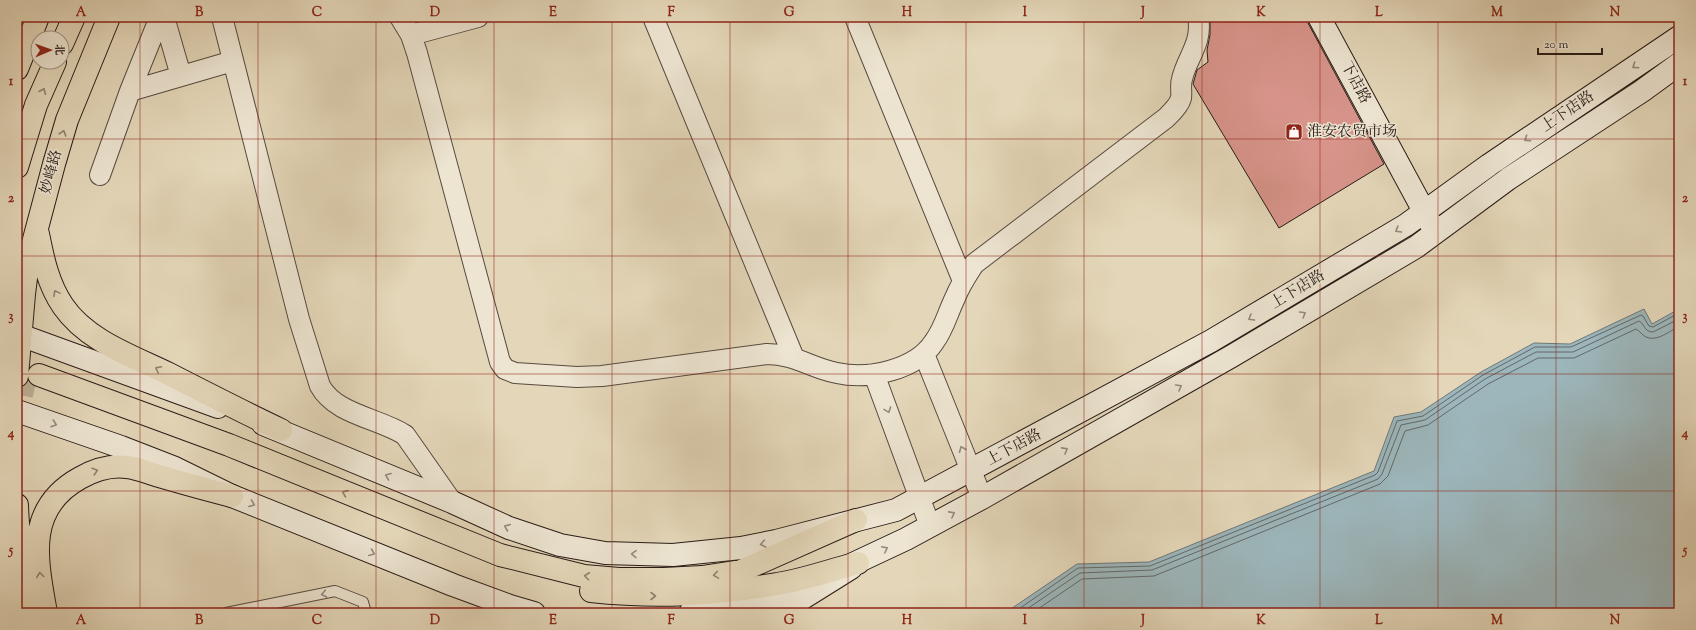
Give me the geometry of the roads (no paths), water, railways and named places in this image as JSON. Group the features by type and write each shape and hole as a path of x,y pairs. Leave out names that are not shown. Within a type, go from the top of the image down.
{"main road":[{"path":"17,69 38,17"},
{"path":"68,30 74,17"},
{"name":"妙峰路","path":"31,379 18,334 28,262 67,120 109,17"},
{"name":"下店路","path":"1319,17 1436,232"},
{"name":"上下店路","path":"18,334 281,430 452,502 509,528 539,539 579,550 605,553 673,554 741,548 776,541 896,510 1211,341 1287,298 1425,213 1489,165 1679,37"},
{"name":"上下店路","path":"858,563 982,498 1232,356 1416,247 1508,179 1642,91 1679,64"},
{"path":"17,167 36,105 51,70"},
{"path":"37,228 44,264 53,288 63,306 79,325 115,348 281,430"},
{"path":"31,379 229,445 500,555 584,576 619,579 664,579 702,577 741,571 856,520"},
{"path":"31,379 337,505 460,553 539,580 582,590 630,595 697,595 778,584 858,563"},
{"path":"17,411 121,447 175,468 232,496 454,585 510,606 534,613"},
{"path":"46,613 38,562 39,527 46,511 57,496 69,484 86,474 106,468 127,467 232,496"},
{"path":"17,505 23,572 31,613"},
{"path":"690,613 744,604 782,594 858,563"},
{"path":"779,613 858,563"}],"street":[{"path":"100,175 130,91 160,17"},
{"path":"164,17 181,76"},
{"path":"222,17 299,319 320,386 324,394 331,400 361,416 398,430 405,435 452,502"},
{"path":"400,17 411,35 417,53 500,362 505,369 515,373 577,377 602,376 747,358 767,354 782,354 839,374 874,374 892,370 909,363 924,354 938,336 963,281 974,264 1166,118 1174,110 1181,98 1182,79 1196,49 1198,17"},
{"path":"411,35 478,17"},
{"path":"653,17 794,358"},
{"path":"854,17 963,281"},
{"path":"130,91 233,60"},
{"path":"924,354 982,498"},
{"path":"874,374 930,526"}],"lane":[{"path":"226,613 336,592 363,602 366,613"}],"water":[{"path":"1644,309 1652,324 1679,309 1679,613 1005,613 1077,564 1149,562 1374,471 1394,417 1421,412 1481,372 1534,343 1570,344"}],"tunnel":[{"path":"17,383 35,387"}],"place":[{"name":"淮安农贸市场","path":"1294,132"}]}
